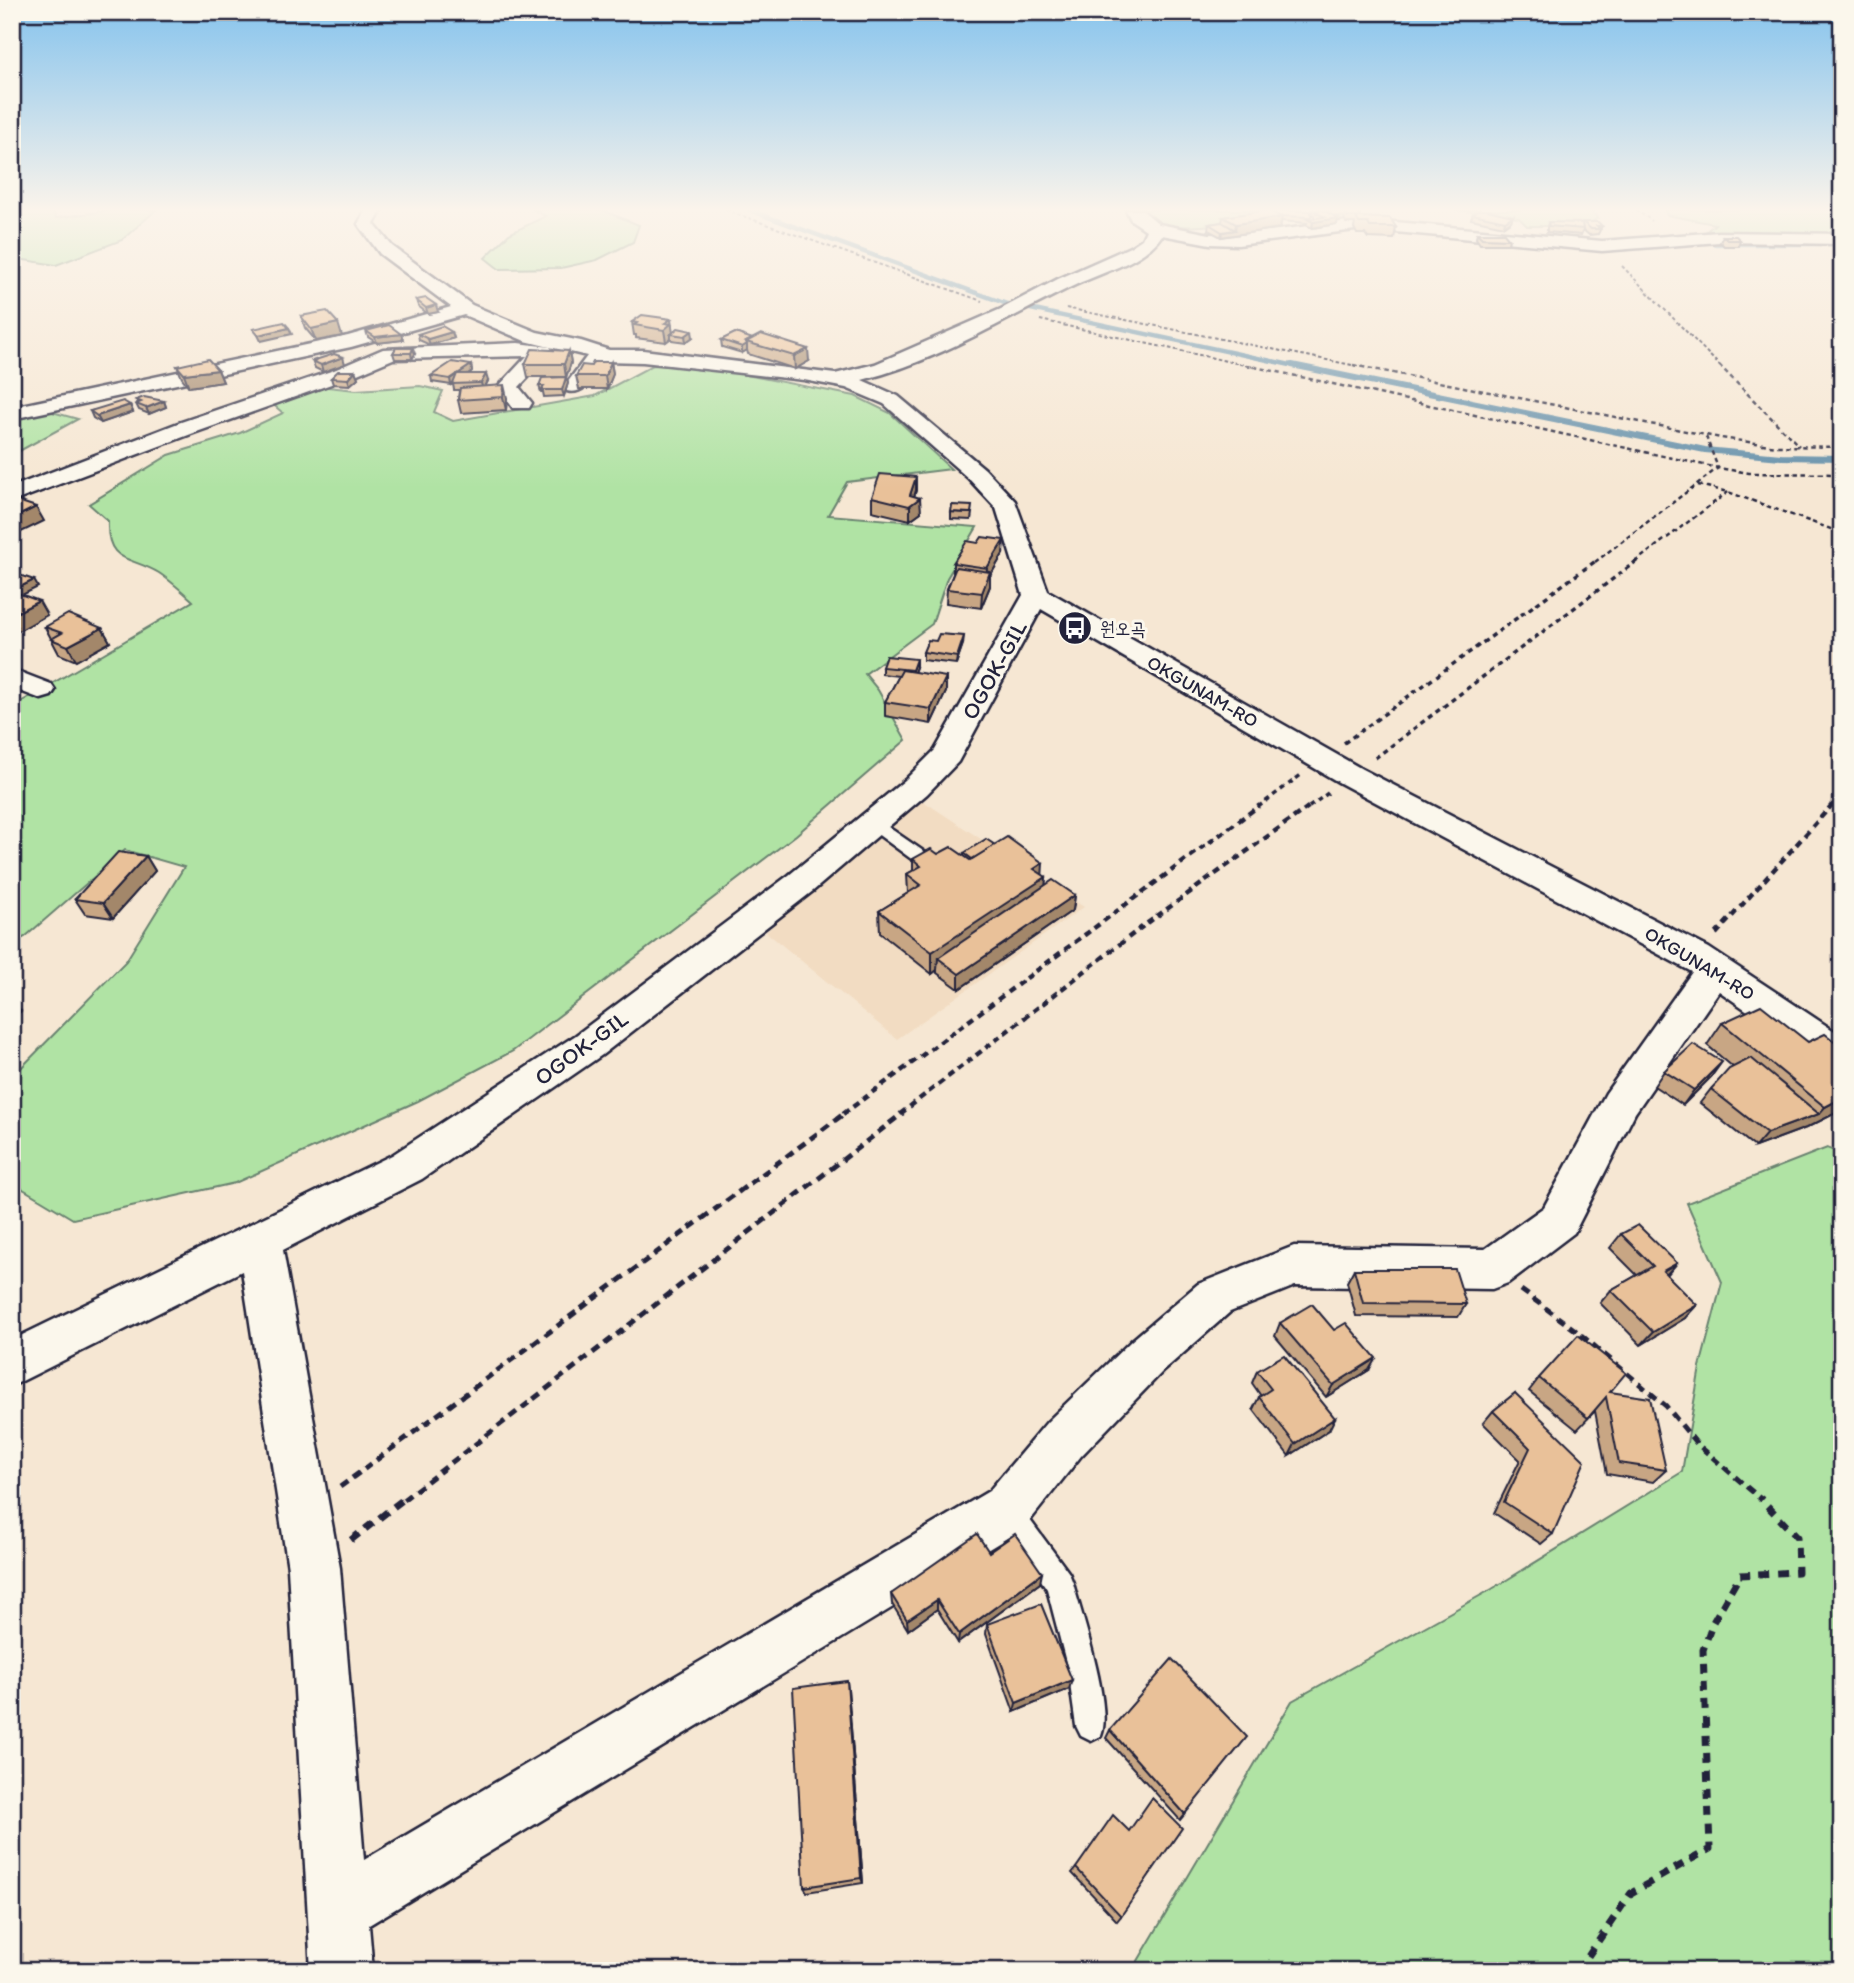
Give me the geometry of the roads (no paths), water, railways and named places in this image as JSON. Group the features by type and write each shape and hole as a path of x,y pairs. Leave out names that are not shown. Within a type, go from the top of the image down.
{"street":[{"path":"456,303 465,309 532,337 574,345 602,355"},
{"path":"835,380 882,369 1027,303"},
{"path":"12,412 351,341 465,309"},
{"path":"351,341 390,353 519,349 643,355 852,383 891,400 977,474 1007,506 1036,595"},
{"path":"521,403 508,387 543,351"},
{"path":"12,495 186,428 341,374 390,353"},
{"path":"574,387 602,355"},
{"path":"882,369 891,400"},
{"name":"OKGUNAM-RO","path":"1036,595 1351,776 1705,963 1842,1056"},
{"name":"OGOK-GIL","path":"12,1364 407,1167 556,1067 780,899 875,824 947,755 1036,595"},
{"path":"12,677 41,690"},
{"path":"337,1910 1007,1509 1073,1430 1147,1356 1214,1298 1294,1266 1492,1269 1559,1220 1620,1104 1705,963"},
{"path":"259,1239 314,1568 342,1971"}],"lane":[{"path":"875,824 923,859"},
{"path":"1007,1509 1059,1583 1082,1670 1091,1726"}],"waterway":[{"path":"1003,303 1300,367"},
{"path":"1292,365 1705,450 1781,457 1842,458"}],"place":[{"name":"원오곡","path":"1075,628"}]}
